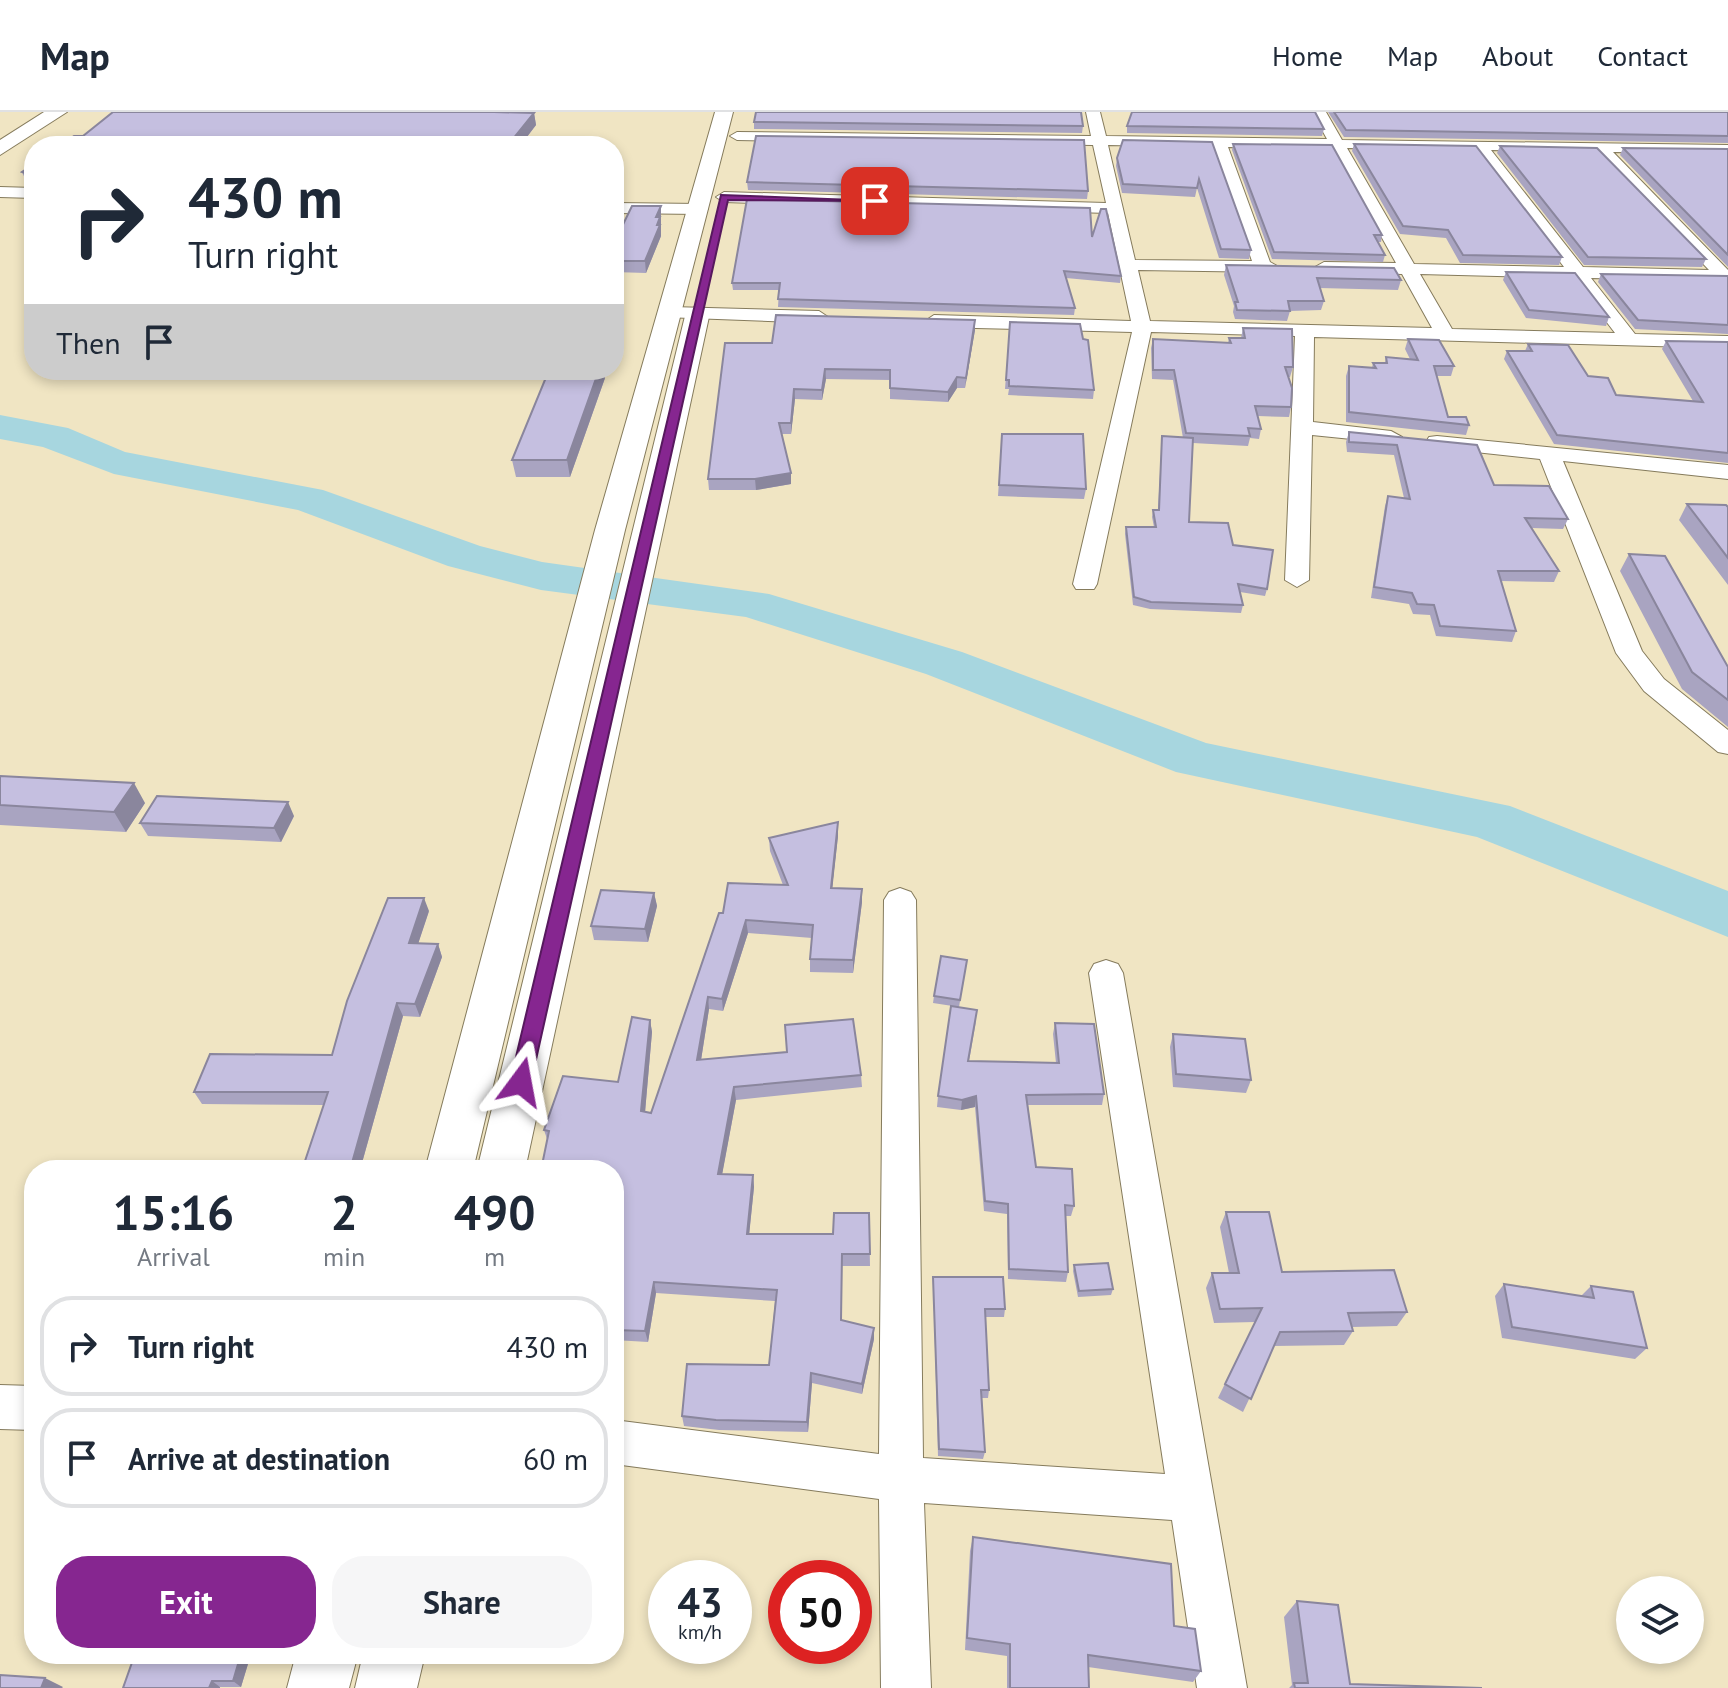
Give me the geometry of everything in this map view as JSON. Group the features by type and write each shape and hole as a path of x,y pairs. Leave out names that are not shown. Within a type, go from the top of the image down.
{"highway":[{"path":"0,133 33,112"},
{"path":"0,149 57,112"}],"main road":[{"path":"503,1160 594,670 610,530 724,112"},
{"path":"452,1160 594,670 646,530 742,112"},
{"path":"318,1688 324,1664"},
{"path":"386,1688 392,1664"}],"street":[{"path":"1085,584 1142,328 1093,112"},
{"path":"1319,112 1445,334"},
{"path":"737,136 1479,145 1724,152"},
{"path":"1219,142 1263,267"},
{"path":"1479,145 1629,339"},
{"path":"1600,147 1726,276"},
{"path":"0,192 24,193"},
{"path":"724,197 1116,208"},
{"path":"624,208 700,209"},
{"path":"1129,265 1726,276"},
{"path":"671,313 841,318"},
{"path":"920,321 1728,342"},
{"path":"1297,580 1305,331"},
{"path":"1301,427 1728,472"},
{"path":"1549,455 1629,653 1654,685 1728,745"},
{"path":"900,900 901,1479 906,1688"},
{"path":"1106,973 1222,1688"},
{"path":"0,1407 24,1408"},
{"path":"624,1443 901,1479 1192,1499"}],"building":[{"path":"113,112 534,113 515,136 83,136"},
{"path":"756,112 1081,112 1083,126 754,122"},
{"path":"1132,112 1315,112 1324,129 1127,126"},
{"path":"1334,112 1728,112 1728,136 1346,130"},
{"path":"756,136 1084,140 1088,191 747,182"},
{"path":"1123,140 1212,142 1251,250 1221,249 1199,179 1197,188 1123,184 1117,158"},
{"path":"1233,144 1332,145 1382,235 1374,235 1385,255 1274,252"},
{"path":"1354,144 1476,146 1562,257 1463,255 1448,230 1403,226"},
{"path":"1500,146 1597,148 1706,259 1588,257"},
{"path":"1623,148 1728,149 1728,255"},
{"path":"747,199 1090,208 1092,237 1101,209 1106,209 1121,276 1064,271 1075,308 778,299 780,283 732,283"},
{"path":"632,206 661,206 656,217 660,217 657,225 660,225 645,261 624,261 624,222"},
{"path":"1226,265 1394,268 1401,280 1317,278 1324,301 1288,301 1290,311 1237,310 1235,302 1238,302"},
{"path":"1506,272 1575,273 1609,317 1529,310"},
{"path":"1601,274 1728,276 1728,325 1638,320"},
{"path":"776,315 975,320 966,378 957,377 948,392 890,388 890,370 825,369 822,390 794,389 791,423 779,423 791,473 755,479 708,479 725,343 772,343"},
{"path":"1010,322 1080,324 1083,339 1088,340 1094,390 1009,386 1009,380 1006,380"},
{"path":"1243,328 1292,329 1293,367 1285,367 1292,388 1291,407 1255,406 1261,429 1248,428 1250,436 1186,433 1174,370 1153,370 1153,339 1231,343 1229,338 1245,338"},
{"path":"1408,339 1439,340 1454,366 1434,366 1448,417 1466,417 1469,425 1349,412 1349,366 1376,368 1373,363 1387,363 1386,357 1418,360"},
{"path":"1666,341 1728,342 1728,453 1557,435 1507,351 1532,351 1528,344 1568,345 1588,376 1608,378 1616,395 1703,402"},
{"path":"545,380 595,380 567,460 512,460"},
{"path":"1349,432 1477,445 1494,485 1549,486 1568,519 1525,518 1559,571 1498,571 1516,631 1440,626 1434,605 1417,604 1412,593 1374,587 1388,496 1410,499 1397,445 1349,442"},
{"path":"1002,434 1083,434 1086,489 999,485"},
{"path":"1162,436 1193,438 1189,522 1228,523 1233,545 1273,550 1267,589 1238,584 1243,605 1151,602 1134,597 1126,527 1156,527 1153,510 1159,510"},
{"path":"1687,504 1728,507 1728,558"},
{"path":"1629,554 1665,556 1728,667 1728,700 1692,672"},
{"path":"0,776 134,783 114,812 0,805"},
{"path":"157,796 288,802 274,828 140,823"},
{"path":"838,822 831,888 862,889 853,960 810,959 813,925 746,920 722,999 708,997 697,1060 787,1052 785,1025 853,1019 861,1075 734,1087 718,1174 753,1175 747,1234 833,1234 834,1213 869,1213 870,1254 842,1254 841,1320 874,1328 862,1384 811,1373 807,1422 682,1416 687,1364 769,1365 777,1290 654,1282 645,1331 624,1330 624,1160 543,1160 549,1131 544,1130 563,1076 618,1082 632,1017 650,1020 641,1111 651,1113 719,913 723,913 728,883 788,885 769,838"},
{"path":"601,890 654,893 645,929 591,926"},
{"path":"388,898 424,898 409,943 438,944 415,1004 397,1003 353,1160 305,1160 328,1092 194,1092 210,1054 332,1055 347,1001"},
{"path":"941,956 967,960 960,1000 934,996"},
{"path":"951,1006 977,1010 968,1061 1059,1063 1055,1023 1094,1024 1104,1094 1026,1095 1036,1167 1072,1169 1074,1206 1065,1205 1068,1272 1009,1269 1008,1204 985,1201 976,1096 962,1100 938,1096"},
{"path":"1173,1034 1245,1039 1251,1080 1176,1074"},
{"path":"1226,1212 1269,1212 1282,1272 1394,1270 1407,1312 1348,1313 1353,1331 1280,1332 1251,1399 1225,1384 1262,1308 1220,1309 1212,1273 1239,1273"},
{"path":"1108,1263 1113,1289 1079,1291 1074,1265"},
{"path":"933,1277 1003,1277 1005,1309 985,1309 989,1390 981,1390 985,1452 939,1449"},
{"path":"1504,1284 1594,1298 1591,1286 1633,1292 1647,1348 1512,1327"},
{"path":"973,1537 1171,1564 1174,1626 1195,1629 1201,1671 1088,1655 1089,1688 1010,1688 1010,1644 967,1638"},
{"path":"1297,1601 1338,1605 1350,1684 1482,1688 1295,1688 1294,1683 1308,1683"},
{"path":"131,1664 238,1664 233,1681 212,1681 209,1688 123,1688"},
{"path":"0,1675 45,1678 41,1688 0,1688"}],"waterway":[{"path":"0,427 54,437 114,462 308,499 464,556 541,576 752,604 944,663 1195,759 1490,820 1728,915"}],"route":[{"path":"521,1082 724,197 875,201"}]}
